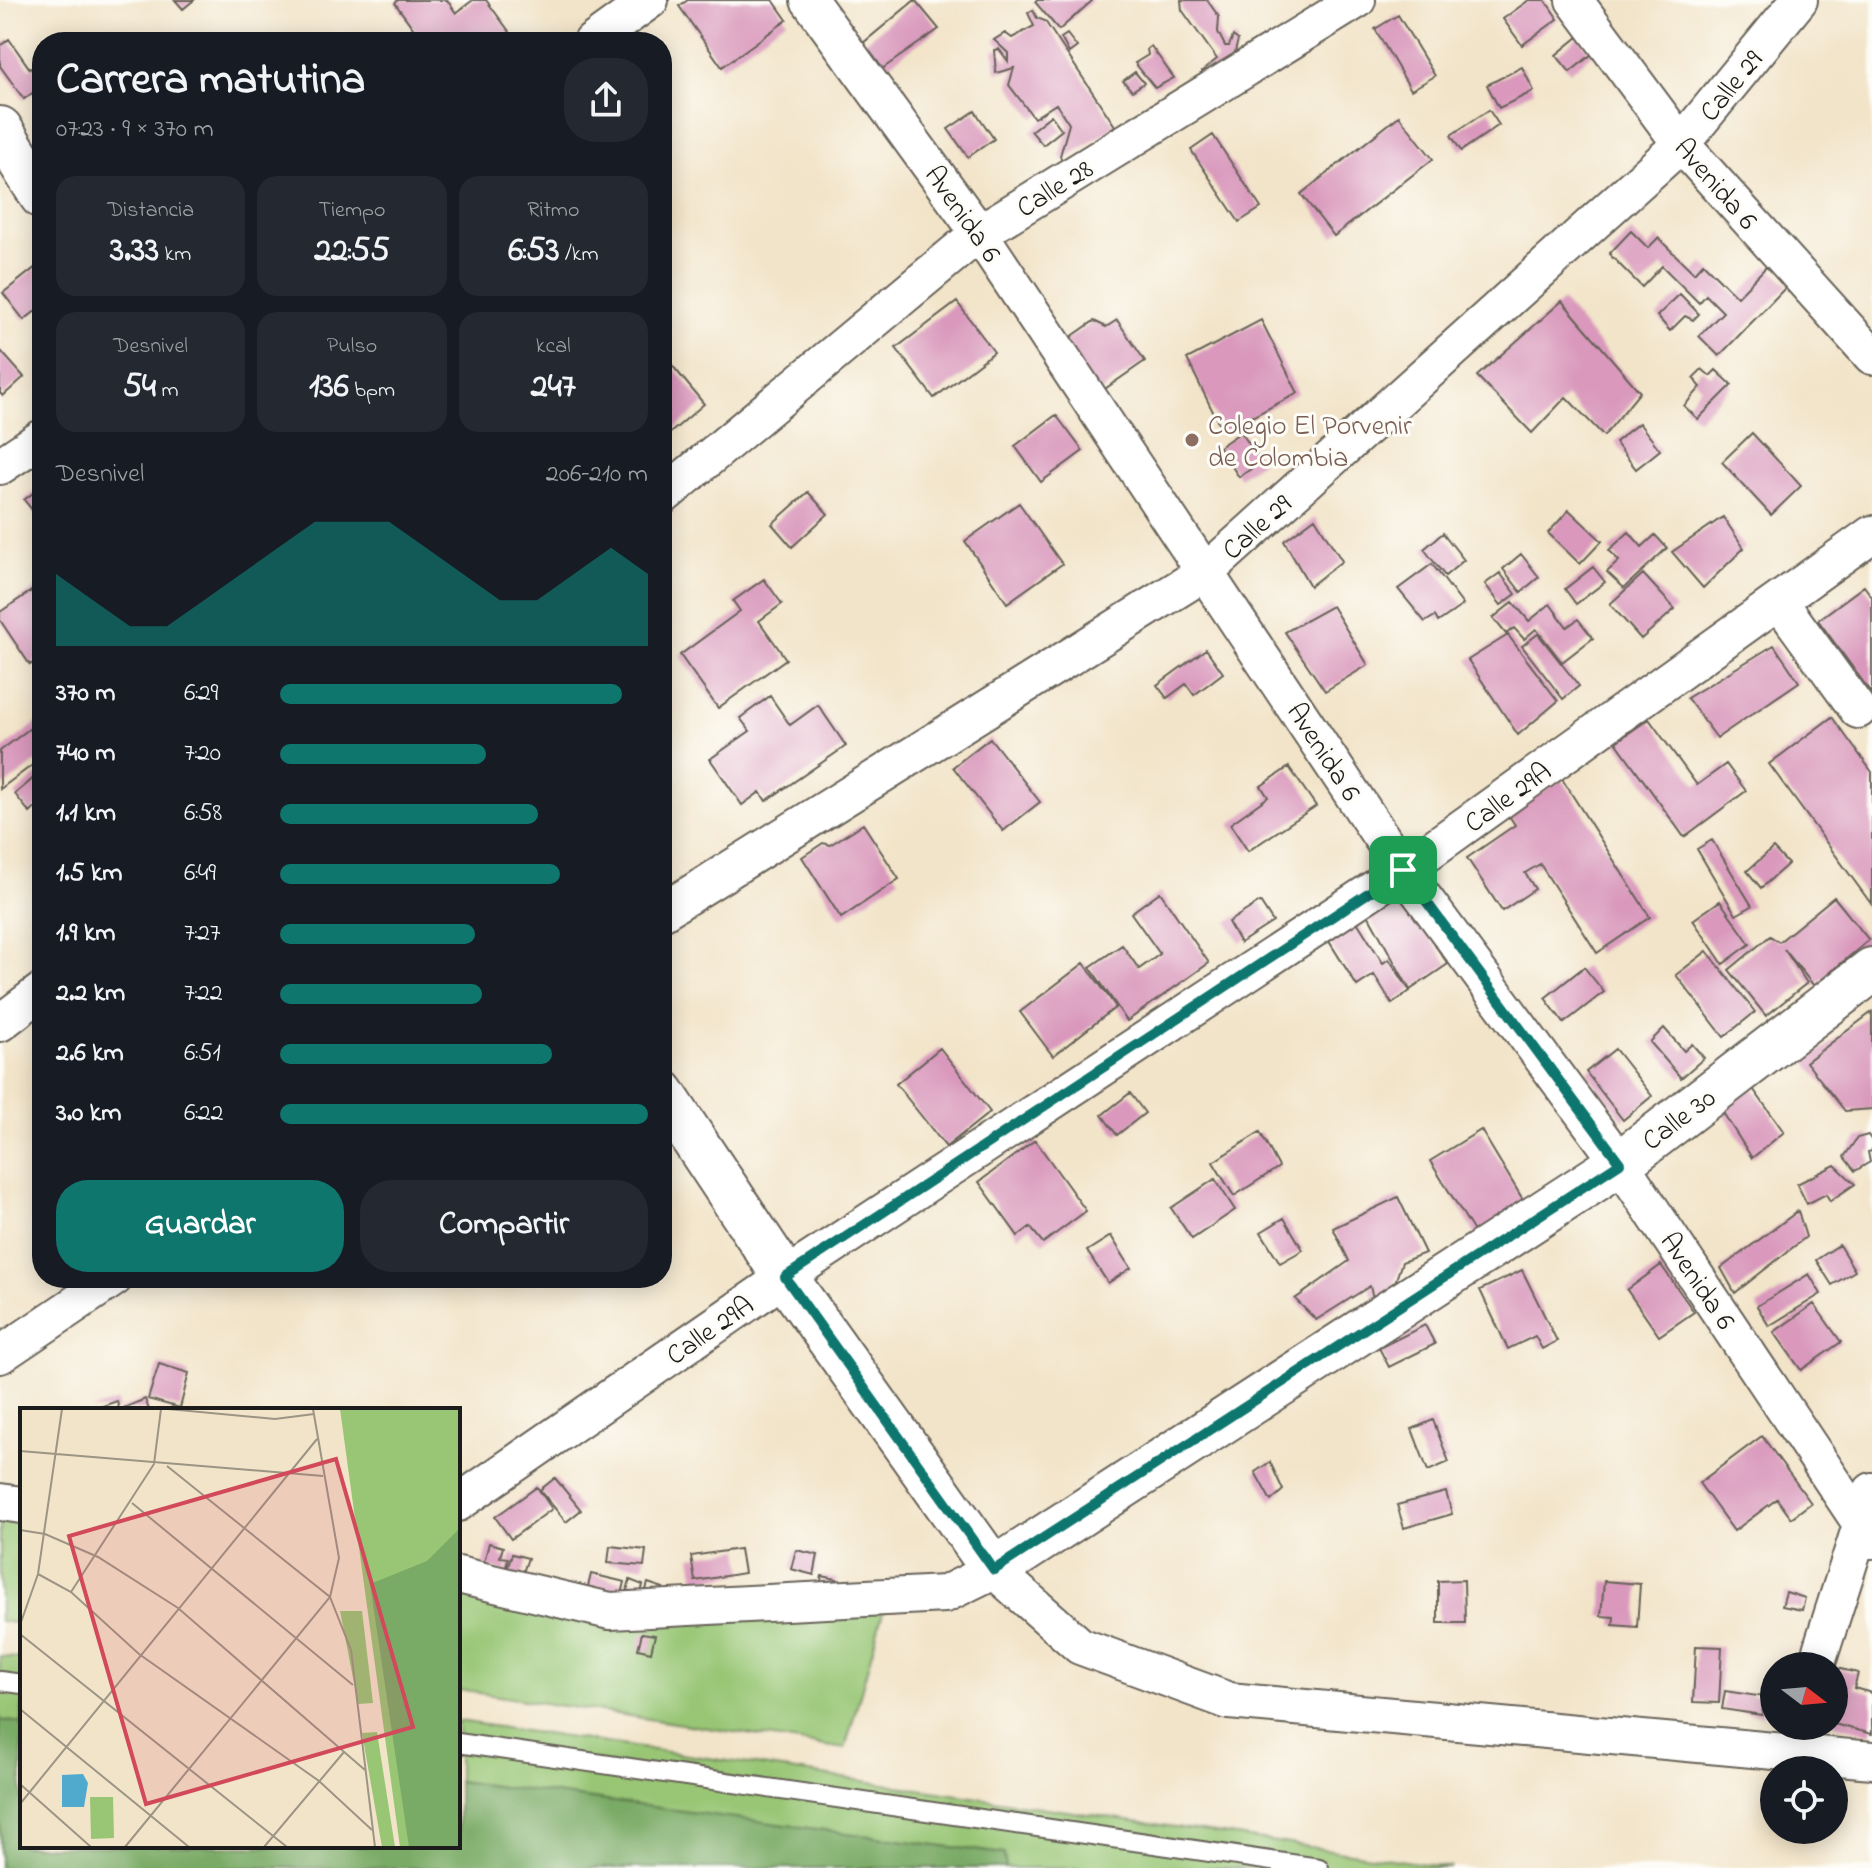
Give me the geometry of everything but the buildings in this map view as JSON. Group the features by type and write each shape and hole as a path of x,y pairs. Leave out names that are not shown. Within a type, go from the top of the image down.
{"street":[{"path":"606,32 650,0"},
{"name":"Avenida 6","path":"809,0 979,233 1207,571 1403,870 1620,1163 1868,1518"},
{"name":"Calle 28","path":"672,489 979,233 1357,0"},
{"name":"Avenida 6","path":"1574,0 1681,144 1872,356"},
{"name":"Calle 29","path":"672,906 1207,571 1681,144 1799,0"},
{"path":"0,129 32,180"},
{"path":"0,466 32,445"},
{"name":"Calle 29A","path":"460,1502 785,1277 1403,870 1872,534"},
{"path":"1779,601 1858,710"},
{"name":"Calle 30","path":"994,1570 1620,1163 1872,970"},
{"path":"0,1023 32,999"},
{"path":"672,1107 785,1277 994,1570 1080,1646 1229,1701 1760,1736"},
{"path":"0,1355 99,1288"},
{"path":"0,1502 20,1505"},
{"path":"1821,1652 1868,1518"},
{"path":"460,1575 610,1611 945,1594 994,1570"},
{"path":"1801,1740 1872,1760"}],"lane":[{"path":"0,1681 20,1684"},
{"path":"460,1743 1319,1868"}],"green space":[{"path":"0,1521 20,1524 20,1624 0,1621"},
{"path":"460,1589 883,1612 845,1749 460,1690"},
{"path":"0,1656 20,1659 20,1848 460,1848 460,1721 1452,1868 0,1868"},
{"path":"0,1720 20,1723 20,1848 460,1848 460,1781 1004,1854 1006,1868 0,1868"}],"place":[{"name":"Colegio El Porvenir de Colombia","path":"1192,440"}],"route":[{"path":"1403,870 1620,1163 994,1570 785,1277 1403,870"}]}
